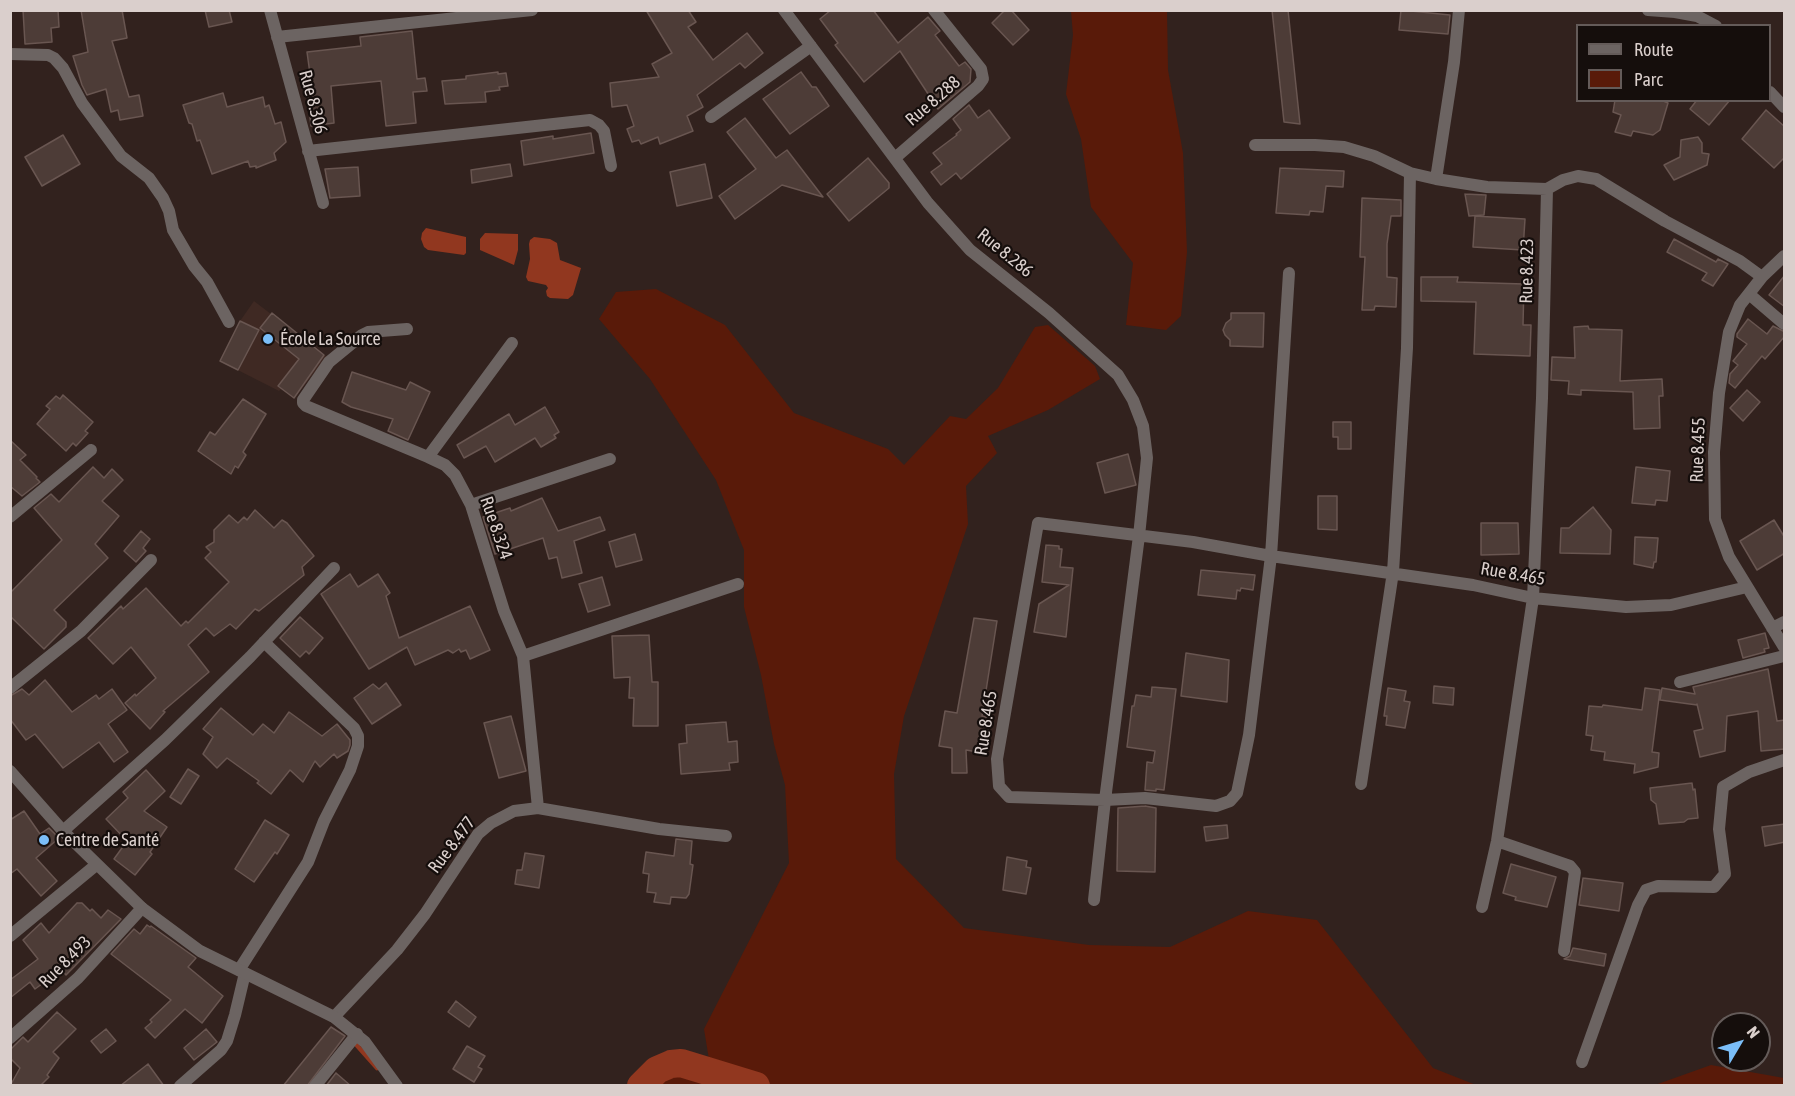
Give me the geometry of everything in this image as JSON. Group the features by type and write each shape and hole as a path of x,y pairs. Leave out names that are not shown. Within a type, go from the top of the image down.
{"street":[{"name":"Rue 8.306","path":"270,10 323,203"},
{"path":"277,38 532,10"},
{"name":"Rue 8.286","path":"783,10 928,203 970,250 1049,313 1118,375 1133,400 1143,426 1147,458 1139,536 1094,900"},
{"name":"Rue 8.288","path":"895,158 978,86 983,79 981,69 934,10"},
{"path":"1436,179 1454,62 1459,10"},
{"path":"1648,10 1697,16 1712,24"},
{"path":"711,117 811,46"},
{"path":"10,54 48,55 63,68 82,103 121,156 149,178 163,198 170,212 173,230 230,322"},
{"path":"1771,93 1785,106"},
{"path":"308,151 590,120 604,131 611,166"},
{"path":"1254,145 1344,147 1374,156 1410,173 1486,187 1547,189 1563,180 1578,176 1596,179 1665,221 1740,261 1762,277"},
{"path":"1361,784 1393,572 1407,348 1410,173"},
{"name":"Rue 8.423","path":"1482,908 1497,841 1533,598 1542,398 1547,189"},
{"name":"Rue 8.455","path":"1785,256 1762,277 1740,305 1729,332 1719,393 1714,452 1715,519 1729,557 1785,647"},
{"path":"1271,555 1289,273"},
{"path":"1749,294 1785,324"},
{"name":"Rue 8.324","path":"407,329 368,332 362,335 329,362 303,399 306,406 429,457 445,465 455,475 471,505 504,611 523,656 538,808"},
{"path":"429,457 512,343"},
{"path":"10,517 91,450"},
{"path":"471,505 610,459"},
{"name":"Rue 8.465","path":"1271,555 1249,735 1237,793 1230,801 1216,807 1145,798 1105,800 1009,797 999,786 997,759 1038,523 1193,542 1393,572 1473,585 1533,598 1626,607 1671,605 1747,587"},
{"path":"10,688 81,631 151,560"},
{"path":"63,831 165,741 334,568"},
{"path":"523,656 738,584"},
{"path":"1772,628 1785,622"},
{"path":"180,1086 221,1050 227,1041 235,1015 242,971 308,862 324,821 350,770 358,746 358,736 354,728 264,642"},
{"path":"1680,682 1785,656"},
{"path":"1582,1062 1638,905 1646,890 1658,886 1714,887 1725,874 1719,829 1723,787 1749,772 1785,760"},
{"path":"10,771 63,831 142,908 200,951 334,1017 357,1034 378,1058 397,1086"},
{"name":"Rue 8.477","path":"334,1017 397,950 425,914 478,834 491,823 514,811 538,808 659,829 726,836"},
{"path":"1497,841 1570,866 1575,872 1564,951"},
{"path":"10,936 96,865"},
{"name":"Rue 8.493","path":"10,1038 78,978 142,908"},
{"path":"315,1086 357,1034"}],"shaded area":[{"path":"426,228 466,237 466,253 464,255 428,250 421,239"},
{"path":"485,233 518,234 518,250 514,265 480,250 480,239"},
{"path":"534,237 550,239 557,243 560,260 581,268 573,295 568,299 550,298 547,296 546,285 528,281 526,277 530,259 529,244"},
{"name":"École La Source","path":"254,301 327,357 294,398 281,389 279,391 220,361 240,321"}],"green space":[{"path":"1071,11 1167,11 1168,70 1183,153 1187,252 1181,316 1166,330 1126,325 1133,263 1091,207 1081,139 1066,94 1073,35"},
{"path":"656,289 725,325 794,413 888,449 904,465 950,416 966,419 998,388 1035,327 1048,325 1095,366 1100,379 1048,410 988,436 997,453 966,486 968,524 904,716 894,774 896,859 964,928 1089,945 1170,947 1248,911 1317,920 1433,1068 1476,1085 641,1085 657,1070 671,1064 681,1063 711,1072 704,1029 789,863 785,785 744,607 744,550 716,480 650,379 599,319 616,292"},
{"path":"1711,1065 1711,1072 1750,1072 1784,1078 1784,1085 1655,1085"}],"building":[{"path":"23,10 58,10 59,27 51,28 52,42 25,44"},
{"path":"81,10 122,10 127,38 112,41 129,97 139,95 143,116 120,120 118,110 111,112 106,89 87,95 73,56 88,52"},
{"path":"205,10 229,10 232,22 209,27"},
{"path":"646,10 688,10 696,22 688,27 713,60 747,33 763,53 745,68 740,63 697,95 703,107 687,116 693,131 660,144 658,137 641,144 639,140 632,142 627,129 634,126 627,105 612,107 610,83 659,77 652,64 672,53"},
{"path":"831,10 873,10 898,43 928,17 940,31 935,35 959,66 965,62 971,69 970,82 938,109 900,51 864,82 835,45 838,43 820,19"},
{"path":"1005,10 1011,10 1029,30 1013,45 992,23"},
{"path":"1272,10 1288,10 1300,124 1284,122"},
{"path":"1401,10 1450,15 1448,34 1399,30"},
{"path":"412,31 417,79 425,78 427,91 413,92 416,123 386,126 381,81 331,86 334,123 311,126 305,74 310,74 307,52 361,46 360,37"},
{"path":"498,72 498,74 506,73 508,86 499,87 500,90 485,92 486,102 445,104 442,81 466,79 466,76"},
{"path":"801,72 812,87 816,87 829,106 790,134 763,99"},
{"path":"223,93 227,107 263,97 265,107 269,105 275,124 281,122 286,142 274,153 276,160 256,168 256,166 250,167 248,161 212,174 200,140 197,141 183,105"},
{"path":"1615,102 1668,103 1660,130 1653,135 1633,131 1631,136 1615,132 1621,115 1613,112"},
{"path":"1695,102 1728,102 1709,125 1690,109"},
{"path":"969,105 978,118 989,110 1010,138 961,179 956,173 941,185 931,172 942,164 933,153 961,130 953,119"},
{"path":"1766,110 1785,127 1785,157 1774,168 1742,139"},
{"path":"745,118 776,158 787,150 823,197 782,185 735,219 719,196 756,169 727,132"},
{"path":"591,133 594,153 524,165 521,141"},
{"path":"63,135 80,164 42,186 25,157"},
{"path":"1698,137 1702,143 1702,153 1709,154 1707,165 1674,180 1664,165 1680,157 1681,140"},
{"path":"868,158 889,183 889,188 849,221 827,194"},
{"path":"510,164 512,176 472,183 471,170"},
{"path":"705,164 712,198 677,206 670,172"},
{"path":"358,167 360,196 330,198 325,169"},
{"path":"1280,168 1344,171 1343,187 1326,186 1323,212 1310,211 1309,215 1276,213"},
{"path":"1465,194 1486,195 1484,215 1469,216"},
{"path":"1362,198 1401,200 1401,216 1391,216 1387,244 1387,277 1397,278 1396,307 1375,306 1374,310 1362,310 1365,257 1360,257"},
{"path":"1475,216 1525,219 1523,250 1473,247"},
{"path":"1674,239 1716,262 1718,259 1728,264 1713,286 1702,280 1707,273 1667,252"},
{"path":"1785,275 1785,307 1769,295"},
{"path":"1421,277 1458,277 1457,282 1524,284 1523,325 1531,325 1530,356 1474,354 1476,302 1421,301"},
{"path":"272,313 324,355 294,398 278,386 299,359 260,328"},
{"path":"1231,313 1264,313 1263,347 1230,346 1230,340 1223,330 1231,319"},
{"path":"1748,319 1767,334 1773,326 1785,332 1785,336 1765,359 1762,356 1735,388 1729,383 1730,374 1738,365 1733,361 1747,344 1737,337 1737,334"},
{"path":"240,321 259,330 238,370 220,361"},
{"path":"1588,326 1589,329 1622,330 1620,381 1662,379 1663,396 1659,396 1660,428 1634,429 1633,392 1581,390 1581,395 1568,394 1569,381 1551,380 1552,357 1575,358 1574,327"},
{"path":"352,372 406,390 410,382 430,392 408,440 388,431 393,419 351,407 342,402"},
{"path":"1747,390 1760,402 1743,421 1730,408"},
{"path":"63,395 93,422 85,431 88,433 76,446 73,443 66,451 37,424 50,409 46,406 56,396 60,399"},
{"path":"243,399 266,414 243,452 246,455 238,468 235,466 231,474 198,451 210,432 215,435"},
{"path":"545,407 559,432 554,435 556,438 541,447 535,438 495,462 486,446 464,458 457,445 509,414 515,425"},
{"path":"1333,422 1351,422 1351,449 1338,449 1338,437 1333,437"},
{"path":"10,440 26,455 20,460 40,482 22,496 10,486"},
{"path":"1128,454 1136,485 1105,493 1097,463"},
{"path":"93,467 104,478 112,469 123,480 102,501 119,516 95,544 108,558 54,610 66,622 66,627 44,649 10,616 10,593 62,540 34,508 51,494 59,502"},
{"path":"1636,467 1670,471 1667,501 1656,500 1655,505 1632,503"},
{"path":"1318,496 1337,496 1337,530 1318,529"},
{"path":"542,498 558,531 600,517 605,530 574,541 582,573 562,578 557,557 549,559 543,538 495,554 483,517 510,508 511,511"},
{"path":"1593,507 1611,530 1610,554 1560,553 1561,528 1569,528"},
{"path":"255,510 274,528 282,520 287,523 314,556 302,567 304,575 259,611 255,609 236,629 230,624 214,636 206,628 188,645 209,672 163,711 165,712 150,729 125,703 156,678 131,647 113,664 88,638 121,606 123,609 146,588 181,626 186,621 188,623 229,582 205,558 211,552 206,547 214,542 214,530 229,515 238,523 244,517 247,520"},
{"path":"1774,520 1785,538 1785,553 1757,570 1740,541"},
{"path":"1481,523 1518,523 1519,554 1481,555"},
{"path":"141,531 150,539 143,548 146,551 136,562 124,551"},
{"path":"635,534 642,560 616,567 609,542"},
{"path":"1635,537 1658,538 1656,562 1653,568 1634,564"},
{"path":"1046,545 1059,546 1059,549 1062,549 1060,567 1073,568 1066,637 1034,632 1039,604 1069,585 1042,582"},
{"path":"1201,570 1255,575 1253,590 1241,588 1240,591 1237,590 1236,599 1198,595"},
{"path":"350,574 358,587 378,574 390,593 386,596 399,638 470,606 490,650 470,659 466,650 461,652 459,649 453,653 448,650 415,665 407,647 369,669 321,594"},
{"path":"602,577 610,605 588,612 579,584"},
{"path":"300,617 323,638 309,654 306,651 300,657 280,638"},
{"path":"974,618 997,621 982,716 990,718 984,753 966,750 967,773 952,773 952,748 939,746 945,711 957,713"},
{"path":"1765,633 1769,648 1764,649 1765,652 1743,658 1738,640"},
{"path":"649,635 652,682 658,682 658,726 633,726 634,698 629,698 630,677 614,678 612,636"},
{"path":"1186,653 1229,660 1227,702 1181,696"},
{"path":"1768,669 1777,721 1785,720 1785,749 1761,751 1758,711 1727,716 1725,751 1700,757 1694,731 1703,729 1697,704 1660,700 1662,688 1695,694 1693,687"},
{"path":"45,680 72,712 96,695 99,699 112,689 127,710 108,724 128,752 114,762 99,742 63,768 35,734 26,740 10,719 10,696 22,689 29,695"},
{"path":"386,683 401,705 372,724 354,698 373,684 379,689"},
{"path":"1434,686 1454,688 1453,705 1433,703"},
{"path":"1152,687 1176,689 1164,790 1156,789 1156,791 1145,790 1147,762 1153,763 1155,751 1127,747 1132,706 1134,706 1136,695 1151,697"},
{"path":"1388,688 1406,691 1404,701 1410,702 1405,728 1386,725 1387,716 1384,716"},
{"path":"1645,688 1660,690 1652,752 1659,753 1658,767 1634,773 1635,764 1604,760 1605,752 1591,750 1593,736 1586,735 1589,706 1602,707 1603,705 1642,710"},
{"path":"221,708 253,735 263,724 274,733 289,712 322,736 337,724 350,740 350,745 348,751 337,758 334,754 320,767 315,761 303,782 290,770 271,794 257,783 259,781 227,758 217,768 203,754 213,737 203,729"},
{"path":"511,716 526,771 499,778 484,723"},
{"path":"726,722 728,742 737,741 738,762 729,763 730,770 681,774 679,744 687,743 686,725"},
{"path":"188,769 199,776 181,804 170,797"},
{"path":"146,770 165,791 144,811 167,827 150,852 152,854 135,875 114,859 127,841 106,819 128,798 123,792"},
{"path":"1692,783 1693,790 1695,789 1698,818 1684,822 1659,824 1656,804 1651,800 1650,788"},
{"path":"1145,806 1156,808 1155,872 1117,871 1118,808"},
{"path":"24,811 40,834 49,828 59,838 36,858 57,881 41,896 17,869 10,874 10,820"},
{"path":"265,820 289,835 254,882 235,869"},
{"path":"1785,824 1785,842 1765,846 1762,827"},
{"path":"1227,825 1228,838 1206,841 1204,827"},
{"path":"676,839 692,841 690,864 693,865 689,894 686,898 671,897 670,904 654,902 656,893 647,892 649,874 643,873 646,852 674,856"},
{"path":"525,853 544,856 539,888 515,884 517,870 522,870"},
{"path":"1007,857 1027,861 1026,867 1031,868 1026,894 1003,890"},
{"path":"1511,864 1556,877 1547,907 1515,900 1516,897 1503,893"},
{"path":"1583,878 1623,883 1619,911 1579,905"},
{"path":"77,903 82,903 90,911 92,909 101,918 108,910 121,919 66,975 61,969 48,983 46,981 35,989 30,982 10,998 10,980 38,959 23,940 41,923 49,933"},
{"path":"147,925 196,958 188,967 223,996 202,1023 185,1009 155,1038 145,1028 171,1000 111,954 134,929 140,934"},
{"path":"1573,948 1606,954 1604,966 1564,959 1570,956"},
{"path":"456,1001 476,1017 469,1027 448,1012"},
{"path":"57,1012 76,1029 53,1052 59,1058 47,1075 49,1077 40,1086 10,1086 20,1068 10,1058 10,1050 23,1037 28,1042"},
{"path":"331,1027 345,1036 307,1086 283,1086"},
{"path":"106,1029 116,1041 101,1053 91,1041"},
{"path":"206,1029 217,1042 194,1060 184,1048"},
{"path":"467,1046 485,1056 478,1067 482,1069 474,1082 453,1069"},
{"path":"148,1064 164,1086 120,1086"},
{"path":"336,1073 351,1086 326,1086"}],"waterway":[{"path":"353,1041 377,1068"},
{"path":"641,1086 657,1070 671,1064 681,1063 756,1086"}],"place":[{"name":"École La Source","path":"268,339"},
{"name":"Centre de Santé","path":"44,840"}]}
